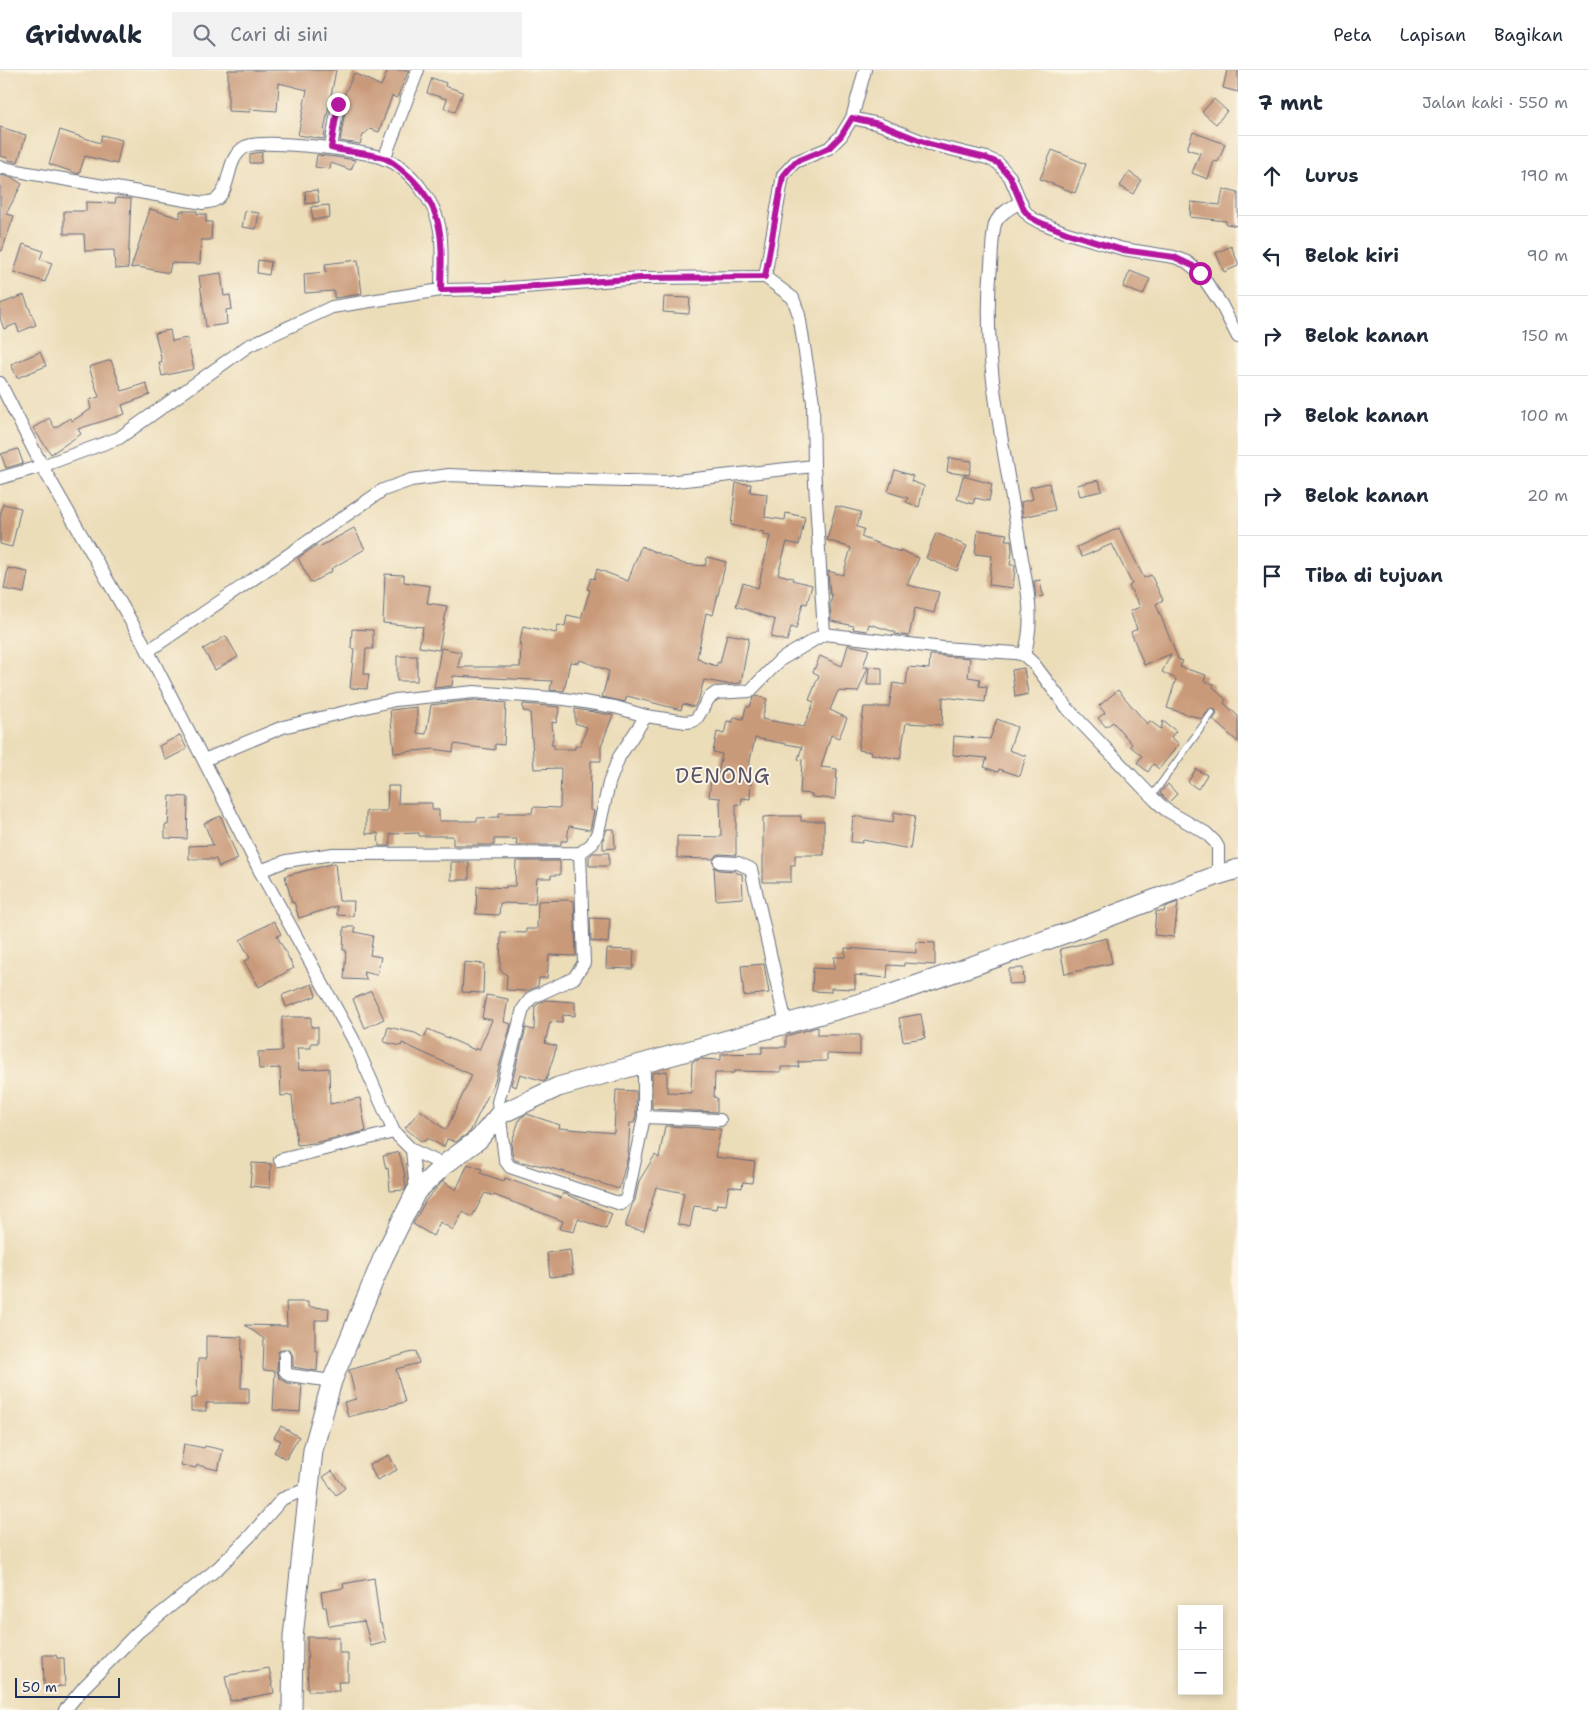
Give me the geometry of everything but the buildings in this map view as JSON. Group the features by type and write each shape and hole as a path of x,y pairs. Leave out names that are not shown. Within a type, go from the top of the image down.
{"street":[{"path":"384,158 418,70"},
{"path":"765,277 783,176 795,162 829,148 841,136 852,118 865,70"},
{"path":"331,148 338,104"},
{"path":"852,118 879,124 929,144 986,158 998,163 1010,177 1024,210 1030,217 1039,222 1067,233 1123,250 1174,257 1193,266 1221,304 1237,334"},
{"path":"0,167 203,203 216,200 222,194 236,155 245,146 252,144 286,144 331,148 384,158 397,165 414,181 426,194 435,210 440,229 442,251 441,290"},
{"path":"1021,202 1002,214 995,224 989,288 989,332 996,410 1031,616 1024,655"},
{"path":"0,478 42,466 119,438 248,346 332,306 441,290 497,289 641,278 765,277 793,298 797,306 812,402 824,634"},
{"path":"0,384 42,466 148,652 260,871 353,1039 394,1132 412,1150 444,1165"},
{"path":"148,652 383,490 398,484 449,474 667,482 814,466"},
{"path":"204,760 283,726 394,700 448,694 474,692 565,699 615,706 646,716 678,721 693,721 711,696 716,693 750,690 780,660 824,634 943,648 1015,653 1024,655 1040,670 1068,709 1151,796 1166,810 1206,833 1215,842 1218,847 1218,875"},
{"path":"260,871 286,861 333,854 580,853 592,844 598,832 609,783 619,757 646,716"},
{"path":"580,853 584,963 574,978 534,996 525,1004 498,1102 505,1160 510,1167 621,1204 628,1198 644,1117 644,1063"},
{"path":"720,862 738,862 751,869 786,1024"},
{"path":"292,1710 293,1637 313,1450 332,1381 383,1258 416,1192 444,1165 479,1139 499,1115 558,1087 886,996 1072,931 1238,869"},
{"path":"644,1117 720,1120"},
{"path":"280,1160 394,1132"},
{"path":"412,1150 416,1192"},
{"path":"285,1356 285,1371 289,1376 332,1381"},
{"path":"66,1710 84,1687 138,1632 218,1568 250,1536 282,1499 309,1488"}],"lane":[{"path":"1151,796 1212,714"}],"district":[{"name":"DENONG","path":"723,776"}],"route":[{"path":"338,104 331,148 384,158 397,165 426,194 435,210 440,229 442,251 441,290 497,289 641,278 765,277 783,176 795,162 829,148 841,136 852,118 879,124 929,144 986,158 998,163 1010,177 1024,210 1030,217 1039,222 1067,233 1123,250 1174,257 1187,262 1200,273"}]}
